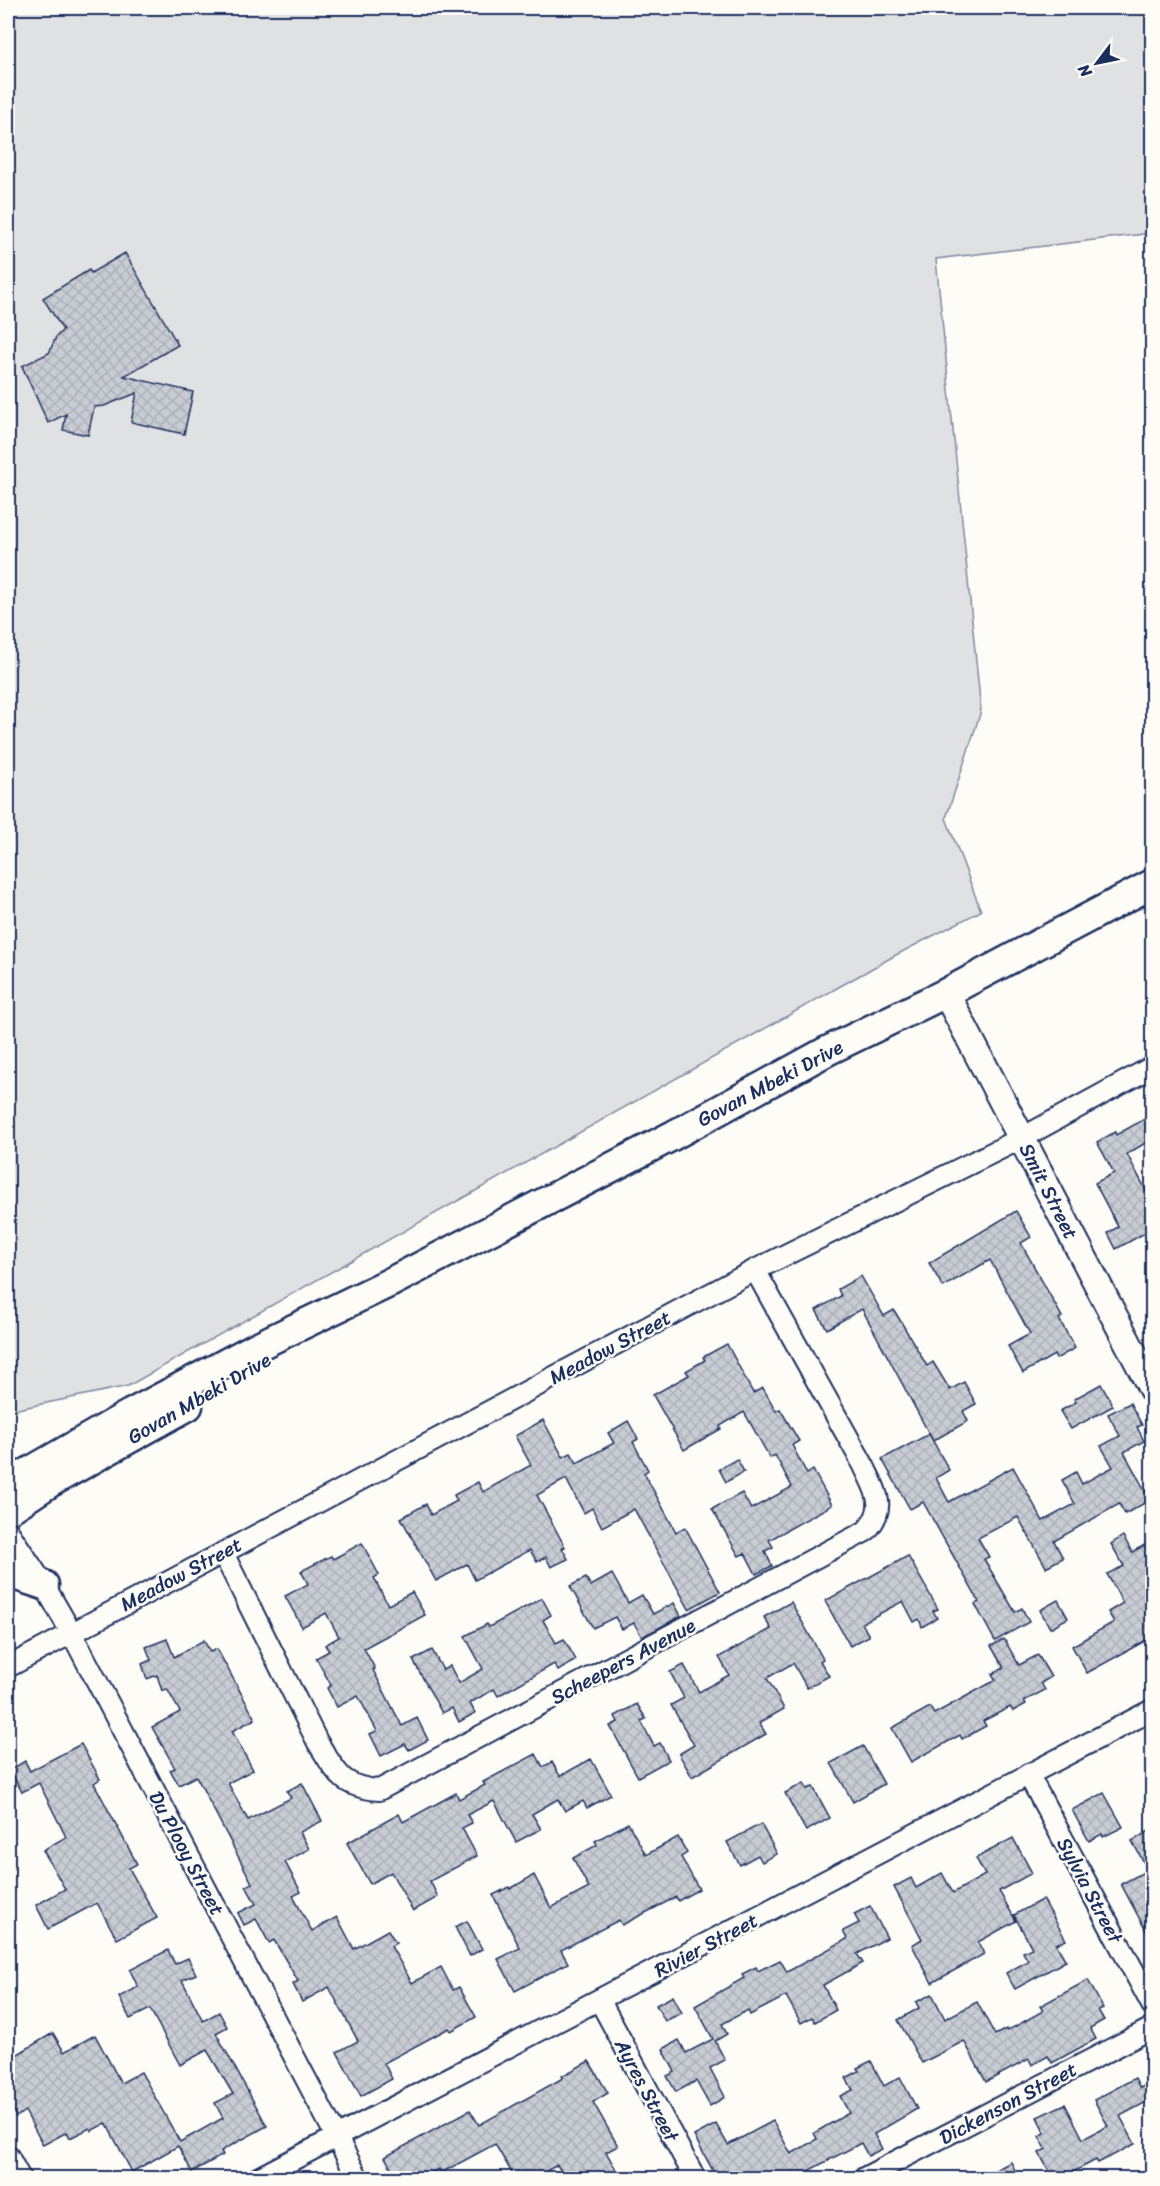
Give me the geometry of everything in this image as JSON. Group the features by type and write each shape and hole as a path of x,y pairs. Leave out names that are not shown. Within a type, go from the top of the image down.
{"main road":[{"name":"Govan Mbeki Drive","path":"8,1484 130,1414 256,1347 389,1283 672,1136 827,1051 946,993 1152,884"},
{"name":"Govan Mbeki Drive","path":"8,1510 51,1482 336,1321 389,1283"},
{"path":"8,1573 44,1585"}],"street":[{"name":"Smit Street","path":"946,993 1152,1389"},
{"name":"Meadow Street","path":"8,1666 755,1270 1022,1138 1152,1067"},
{"name":"Scheepers Avenue","path":"223,1553 318,1743 330,1762 339,1775 351,1785 363,1789 379,1790 780,1579 866,1531 875,1521 879,1510 876,1491 864,1466 755,1270"},
{"name":"Du Plooy Street","path":"8,1531 44,1585 71,1632 358,2178"},
{"name":"Rivier Street","path":"258,2178 600,2001 1152,1710"},
{"name":"Sylvia Street","path":"1028,1774 1152,2005"},
{"name":"Ayres Street","path":"600,2001 695,2178"},
{"name":"Dickenson Street","path":"864,2178 1152,2028"},
{"path":"8,2156 20,2178"}],"shaded area":[{"path":"8,8 1152,8 1152,233 936,259 981,711 946,818 981,911 894,956 128,1386 8,1411"}],"building":[{"path":"125,253 178,345 124,376 193,392 184,434 131,422 137,393 104,406 94,407 88,435 63,430 66,414 48,423 22,366 49,353 56,337 63,330 43,298 89,270 91,273"},
{"path":"1152,1115 1152,1139 1127,1154 1152,1202 1152,1229 1116,1249 1108,1233 1118,1227 1095,1183 1114,1173 1097,1142 1115,1132 1116,1135"},
{"path":"1016,1211 1031,1237 1021,1243 1062,1317 1059,1319 1075,1348 1056,1359 1054,1355 1023,1373 1008,1346 1030,1334 990,1260 943,1287 929,1263"},
{"path":"861,1276 884,1316 894,1310 927,1366 933,1362 950,1390 964,1382 976,1404 963,1411 968,1421 933,1441 862,1309 827,1329 816,1310 841,1296 838,1289"},
{"path":"727,1344 753,1393 763,1388 776,1411 780,1409 799,1441 792,1445 807,1474 813,1470 832,1505 769,1540 773,1547 765,1551 772,1566 756,1574 745,1553 739,1556 712,1509 742,1493 751,1509 792,1487 775,1455 770,1458 744,1412 720,1426 721,1429 684,1450 653,1395 689,1375 686,1371 705,1360 703,1357"},
{"path":"1101,1384 1113,1406 1071,1429 1060,1411 1076,1402 1074,1399"},
{"path":"1130,1403 1142,1425 1137,1427 1144,1441 1124,1452 1150,1500 1125,1514 1119,1504 1054,1541 1063,1558 1046,1567 1018,1517 978,1538 989,1557 984,1559 1015,1612 1022,1608 1029,1622 995,1641 975,1604 979,1602 923,1502 910,1509 882,1459 929,1434 949,1470 936,1478 949,1502 1013,1467 1043,1521 1075,1504 1062,1480 1076,1472 1082,1484 1113,1467 1101,1446 1120,1436 1108,1414"},
{"path":"543,1420 563,1457 571,1453 577,1463 614,1443 608,1433 628,1421 638,1439 633,1442 648,1470 644,1473 676,1532 685,1527 720,1592 689,1609 634,1509 602,1527 592,1508 584,1513 566,1479 537,1495 565,1547 562,1548 568,1559 551,1567 546,1557 537,1562 530,1550 475,1580 467,1564 436,1581 401,1518 426,1504 431,1515 457,1501 454,1495 478,1482 483,1492 531,1465 515,1436"},
{"path":"737,1459 744,1472 726,1482 719,1469"},
{"path":"1123,1536 1132,1552 1152,1541 1152,1637 1087,1673 1072,1646 1114,1622 1108,1612 1123,1603 1107,1574 1124,1566 1111,1544"},
{"path":"362,1543 379,1575 374,1578 388,1605 412,1592 425,1615 364,1648 402,1726 417,1718 428,1740 409,1750 405,1744 381,1756 370,1734 377,1731 358,1696 337,1707 327,1688 331,1685 316,1658 329,1651 325,1645 339,1637 326,1613 302,1627 285,1596 308,1584 301,1571 331,1556 333,1559"},
{"path":"908,1556 938,1609 933,1611 937,1618 922,1627 919,1619 914,1622 903,1601 862,1623 869,1636 850,1646 825,1601"},
{"path":"612,1574 628,1603 642,1595 653,1614 674,1603 681,1616 642,1637 634,1623 622,1629 615,1617 593,1628 570,1586 586,1578 591,1586"},
{"path":"542,1598 551,1615 543,1620 556,1643 564,1639 576,1660 558,1671 554,1664 498,1696 494,1689 470,1703 475,1713 459,1722 452,1708 442,1713 413,1660 432,1650 443,1670 450,1666 459,1683 483,1669 465,1636 487,1624 489,1627"},
{"path":"1058,1600 1068,1618 1050,1628 1040,1610"},
{"path":"791,1602 823,1659 820,1661 829,1676 807,1688 793,1663 767,1678 784,1709 759,1723 766,1734 692,1777 679,1754 694,1745 671,1705 684,1698 670,1672 684,1665 699,1692 729,1675 719,1657 771,1629 764,1617"},
{"path":"167,1639 174,1657 204,1640 210,1652 217,1649 255,1719 232,1731 253,1770 228,1783 248,1820 291,1798 287,1791 302,1783 322,1821 300,1832 309,1849 285,1862 301,1892 293,1896 312,1931 337,1917 354,1949 388,1930 396,1943 391,1946 412,1983 441,1967 453,1990 459,1987 476,2017 451,2031 449,2028 384,2063 392,2079 361,2096 337,2052 358,2041 329,1987 302,2002 293,1984 298,1981 274,1940 269,1943 256,1919 244,1925 238,1913 256,1904 246,1886 252,1883 196,1776 179,1785 170,1770 175,1768 152,1727 180,1712 167,1689 162,1691 157,1675 147,1679 142,1664 151,1660 146,1647"},
{"path":"1004,1639 1019,1665 1038,1655 1051,1677 1041,1683 1045,1690 1024,1701 1026,1704 1013,1711 1010,1707 983,1721 986,1726 962,1739 960,1735 911,1762 892,1728 930,1707 934,1714 996,1680 992,1674 1004,1668 991,1646"},
{"path":"637,1704 646,1719 641,1721 654,1746 660,1743 669,1760 638,1777 610,1726 618,1722 615,1716"},
{"path":"81,1744 100,1779 94,1783 137,1864 129,1868 157,1918 117,1939 97,1903 48,1929 36,1905 65,1889 43,1850 66,1837 39,1783 22,1792 10,1770 25,1761 30,1771"},
{"path":"863,1746 884,1784 853,1802 831,1763"},
{"path":"536,1754 543,1767 552,1762 560,1776 591,1759 611,1795 587,1808 583,1801 565,1811 558,1799 532,1814 541,1829 516,1842 494,1801 467,1815 472,1823 462,1828 477,1856 430,1881 438,1897 413,1911 391,1872 370,1884 347,1843 399,1814 403,1822 456,1793 459,1799 485,1785 483,1782"},
{"path":"804,1783 807,1789 813,1787 830,1818 806,1831 785,1793"},
{"path":"1104,1793 1123,1827 1089,1841 1072,1810"},
{"path":"628,1823 646,1855 678,1837 687,1853 681,1857 699,1889 678,1901 676,1897 622,1925 619,1920 561,1950 568,1963 515,1991 498,1959 520,1948 493,1895 509,1887 510,1889 534,1875 551,1908 589,1888 573,1858 597,1845 595,1841"},
{"path":"761,1824 777,1854 762,1862 758,1855 740,1865 727,1842"},
{"path":"1152,1829 1152,1942 1121,1884 1148,1870 1132,1841"},
{"path":"1013,1838 1032,1873 999,1891 1016,1921 978,1942 984,1954 932,1983 912,1945 922,1939 894,1887 911,1878 916,1888 942,1873 953,1893 985,1875 976,1858"},
{"path":"1043,1899 1066,1940 1056,1944 1066,1961 1015,1989 1006,1973 1028,1961 1023,1952 1032,1948 1014,1915"},
{"path":"870,1906 887,1938 857,1954 863,1963 823,1985 836,2010 815,2022 812,2017 801,2023 786,1996 750,2015 748,2010 722,2024 727,2034 715,2041 725,2060 710,2068 725,2097 710,2106 696,2081 676,2092 667,2076 675,2072 663,2049 679,2040 686,2053 713,2039 695,2006 744,1978 742,1974 756,1967 758,1971 780,1960 787,1972 847,1939 843,1931 859,1923 854,1914"},
{"path":"467,1921 482,1949 470,1956 455,1927"},
{"path":"168,1950 175,1964 188,1958 196,1974 182,1980 203,2021 219,2012 227,2027 216,2033 267,2126 221,2151 223,2155 192,2172 178,2146 132,2172 106,2123 70,2138 67,2132 43,2145 25,2111 16,2117 8,2102 8,2060 53,2033 64,2052 95,2035 121,2083 141,2072 180,2142 223,2118 215,2103 233,2094 207,2050 180,2065 150,2009 130,2019 119,1997 138,1987 130,1970"},
{"path":"1088,1980 1103,2008 1098,2010 1104,2020 1090,2028 1096,2039 1052,2063 1048,2056 1032,2065 1029,2059 986,2082 964,2041 922,2063 898,2020 919,2008 916,2002 932,1994 945,2019 977,2002 995,2035 1043,2011 1040,2006"},
{"path":"673,1996 682,2013 665,2021 656,2005"},
{"path":"589,2061 608,2093 593,2102 618,2146 606,2152 621,2178 566,2178 557,2165 534,2178 515,2178 495,2144 441,2173 439,2169 422,2178 397,2178 385,2157 470,2110 479,2125"},
{"path":"871,2061 884,2086 900,2077 917,2109 874,2134 882,2149 868,2156 861,2143 806,2172 809,2178 717,2178 694,2136 716,2124 728,2145 773,2121 791,2154 817,2139 814,2133 849,2113 840,2096 853,2090 846,2078 859,2071 857,2068"},
{"path":"1135,2078 1140,2088 1144,2086 1152,2099 1120,2116 1135,2144 1098,2163 1096,2160 1071,2173 1074,2178 1053,2178 1039,2153 1046,2149 1039,2136 1045,2133 1037,2117 1065,2104 1083,2139 1108,2126 1094,2100"},
{"path":"1011,2162 1019,2178 980,2178"}]}
